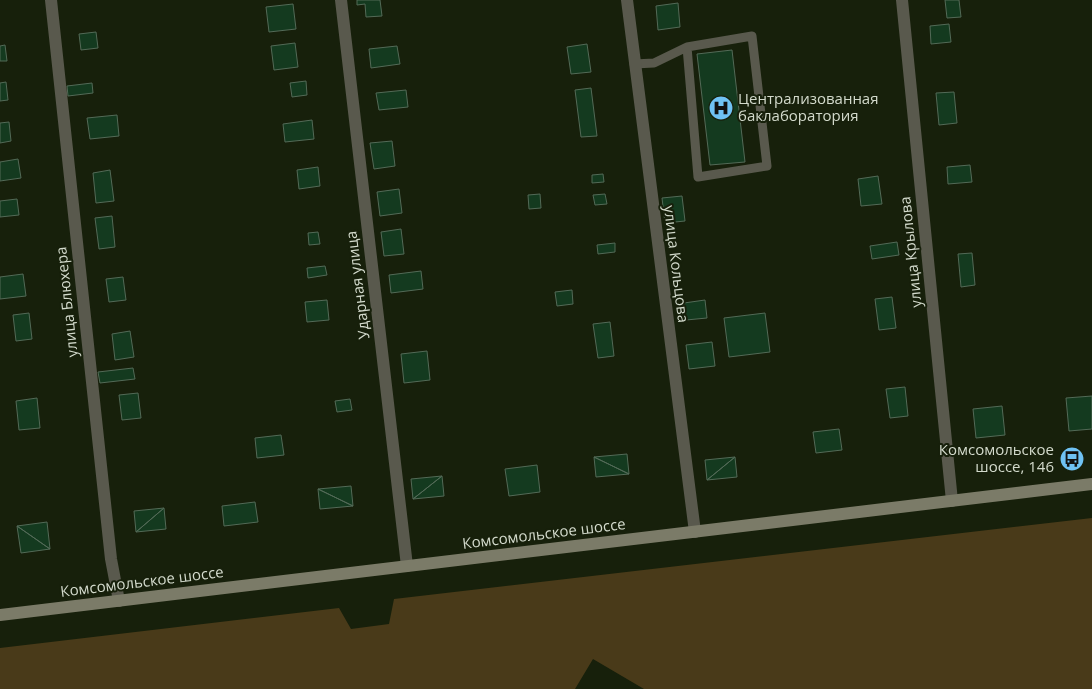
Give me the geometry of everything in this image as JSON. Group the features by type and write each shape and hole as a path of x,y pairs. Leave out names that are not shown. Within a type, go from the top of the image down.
{"main road":[{"name":"Комсомольское шоссе","path":"0,615 1092,484"}],"street":[{"name":"улица Блюхера","path":"51,0 110,549 118,601"},
{"name":"Ударная улица","path":"341,0 407,566"},
{"name":"улица Кольцова","path":"627,0 695,532"},
{"name":"улица Крылова","path":"902,0 952,501"}],"lane":[{"path":"634,64 654,63 687,47 752,36 767,166 698,177 687,47"}],"shaded area":[{"path":"1092,518 1092,689 644,689 593,659 575,689 0,689 0,648 339,608 351,629 389,624 394,599"}],"building":[{"path":"357,0 380,0 382,16 366,17 365,4 357,5"},
{"path":"945,0 959,0 961,17 947,18"},
{"path":"678,3 680,27 658,30 656,6"},
{"path":"293,4 296,29 269,32 266,7"},
{"path":"949,24 951,42 931,44 930,26"},
{"path":"96,32 98,48 81,50 79,34"},
{"path":"295,43 298,67 274,70 271,46"},
{"path":"587,44 591,72 571,74 567,47"},
{"path":"5,45 7,61 0,61 0,46"},
{"path":"397,46 400,64 371,68 369,49"},
{"name":"Централизованная баклаборатория","path":"732,50 745,162 710,165 697,54"},
{"path":"306,81 307,95 292,97 290,83"},
{"path":"6,82 8,100 0,101 0,83"},
{"path":"92,83 93,93 68,96 67,86"},
{"path":"591,88 597,136 581,137 575,90"},
{"path":"406,90 408,107 379,110 376,93"},
{"path":"954,92 957,123 939,125 936,93"},
{"path":"117,115 119,136 90,139 87,118"},
{"path":"312,120 314,139 285,142 283,124"},
{"path":"9,122 11,141 0,143 0,123"},
{"path":"392,141 395,166 374,169 370,143"},
{"path":"18,159 21,178 0,181 0,162"},
{"path":"970,165 972,182 948,184 947,167"},
{"path":"318,167 320,186 299,189 297,170"},
{"path":"110,170 114,201 96,203 93,173"},
{"path":"603,174 604,182 592,183 592,175"},
{"path":"878,176 882,204 861,206 858,179"},
{"path":"399,189 402,213 380,216 377,192"},
{"path":"540,194 541,208 529,209 528,195"},
{"path":"605,194 607,204 595,205 593,195"},
{"path":"682,196 685,221 665,223 662,198"},
{"path":"17,199 19,215 0,217 0,201"},
{"path":"112,216 115,247 99,249 95,218"},
{"path":"401,229 404,254 384,256 381,232"},
{"path":"318,232 320,244 309,245 308,233"},
{"path":"897,242 899,255 872,259 870,246"},
{"path":"615,243 615,252 598,254 597,245"},
{"path":"972,253 975,285 961,287 958,254"},
{"path":"325,266 327,275 308,278 307,268"},
{"path":"421,271 423,289 391,293 389,275"},
{"path":"23,274 26,296 0,299 0,277"},
{"path":"123,277 126,300 109,302 106,279"},
{"path":"572,290 573,304 557,306 555,292"},
{"path":"892,297 896,328 879,330 875,299"},
{"path":"327,300 329,320 307,322 305,302"},
{"path":"705,300 707,318 686,320 684,303"},
{"path":"29,313 32,339 16,341 13,315"},
{"path":"765,313 770,352 729,357 724,318"},
{"path":"610,322 614,356 598,358 593,324"},
{"path":"130,331 134,357 115,360 112,334"},
{"path":"712,342 715,366 689,369 686,345"},
{"path":"427,351 430,380 404,383 401,354"},
{"path":"133,368 135,379 100,383 98,372"},
{"path":"905,387 908,416 890,418 886,389"},
{"path":"138,393 141,418 122,420 119,395"},
{"path":"1092,396 1092,429 1069,431 1066,398"},
{"path":"37,398 40,428 19,430 16,401"},
{"path":"350,399 352,410 337,412 335,401"},
{"path":"1002,406 1005,435 976,438 973,409"},
{"path":"839,429 842,450 816,453 813,432"},
{"path":"281,435 284,455 257,458 255,438"},
{"path":"627,454 629,474 594,457"},
{"path":"594,457 629,474 596,477"},
{"path":"735,457 737,477 707,480"},
{"path":"735,457 707,480 705,460"},
{"path":"537,465 540,492 509,496 505,469"},
{"path":"442,476 444,496 413,499"},
{"path":"442,476 413,499 411,479"},
{"path":"351,486 353,506 318,489"},
{"path":"318,489 353,506 320,509"},
{"path":"255,502 258,522 224,526 222,506"},
{"path":"164,508 166,529 136,532"},
{"path":"164,508 136,532 134,511"},
{"path":"47,522 50,549 17,526"},
{"path":"17,526 50,549 21,553"}],"place":[{"name":"Централизованная баклаборатория","path":"721,108"},
{"name":"Комсомольское шоссе, 146","path":"1072,459"}]}
